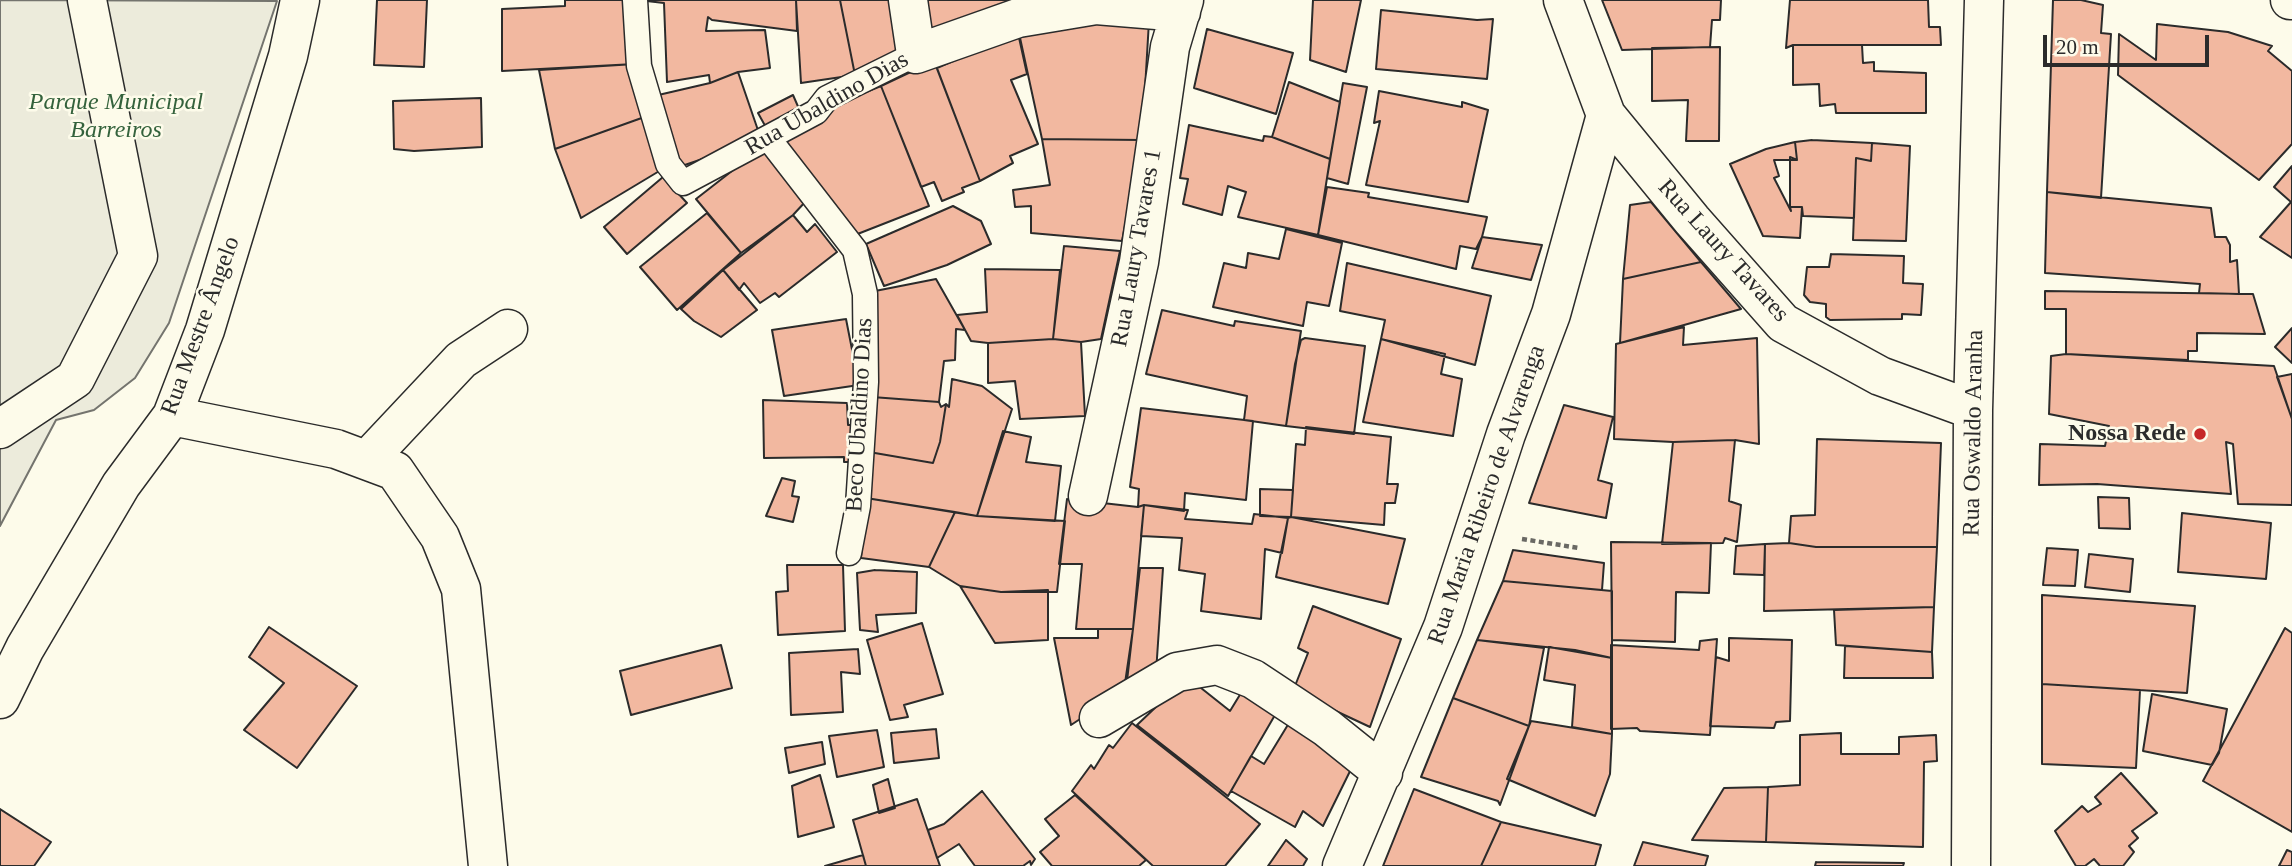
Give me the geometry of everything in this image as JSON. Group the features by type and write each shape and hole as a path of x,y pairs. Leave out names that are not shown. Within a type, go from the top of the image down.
{"street":[{"path":"0,429 75,379 138,256 86,0"},
{"name":"Rua Mestre Ângelo","path":"0,699 13,641 172,416 205,330 288,56 300,0"},
{"path":"908,0 916,54"},
{"name":"Rua Laury Tavares","path":"1563,0 1606,115 1692,220 1783,323 1880,376 1973,410"},
{"name":"Rua Oswaldo Aranha","path":"1976,864 1973,410 1984,0"},
{"name":"Rua Ubaldino Dias","path":"916,54 1018,18 1096,5 1182,6"},
{"name":"Rua Laury Tavares 1","path":"1088,496 1139,262 1170,47 1182,6"},
{"name":"Rua Maria Ribeiro de Alvarenga","path":"1342,866 1384,773 1443,627 1506,434 1551,314 1606,115"},
{"path":"367,460 461,360 508,329"},
{"path":"172,416 336,449 396,471 440,537 461,589 488,866"},
{"path":"1099,718 1177,672 1217,665 1253,679 1327,728 1384,773"}],"lane":[{"name":"Rua Ubaldino Dias","path":"635,0 639,66 668,163 683,183 816,113 827,98 916,54"},
{"name":"Beco Ubaldino Dias","path":"769,139 855,250 865,294 865,396 858,506 849,554"}],"green space":[{"name":"Parque Municipal Barreiros","path":"0,0 277,1 169,323 135,378 94,410 56,420 0,526"}],"building":[{"path":"377,0 427,0 424,67 374,65"},
{"path":"565,0 631,0 635,64 502,71 502,9 565,6"},
{"path":"638,0 796,0 797,31 712,20 708,17 706,31 765,30 770,68 738,72 710,83 709,75 667,82 664,3"},
{"path":"796,0 840,0 855,75 801,83"},
{"path":"840,0 892,0 902,56 855,75"},
{"path":"917,0 1015,0 925,34"},
{"path":"1313,0 1361,0 1346,72 1310,60"},
{"path":"1602,0 1721,0 1720,20 1712,20 1710,47 1622,50"},
{"path":"1790,0 1928,0 1929,27 1940,27 1941,45 1793,45 1786,48"},
{"path":"2053,0 2081,0 2103,5 2101,33 2111,34 2101,198 2047,192"},
{"path":"1381,10 1477,20 1493,19 1487,79 1376,69"},
{"path":"1149,21 1142,140 1042,139 1017,24"},
{"path":"2157,24 2228,32 2272,46 2268,51 2292,71 2292,144 2259,180 2118,75 2119,34 2156,60"},
{"path":"1207,29 1293,53 1276,114 1194,88"},
{"path":"1018,33 1027,74 1011,80 1038,144 1010,156 1013,163 980,181 937,68"},
{"path":"1793,45 1862,45 1863,63 1874,62 1874,71 1926,73 1926,113 1836,113 1835,104 1820,106 1819,84 1793,85"},
{"path":"1720,47 1719,141 1686,141 1688,100 1652,101 1652,48"},
{"path":"934,61 980,181 962,188 964,192 942,201 934,182 921,187 881,86"},
{"path":"635,64 650,115 555,149 539,70"},
{"path":"738,72 761,139 679,167 654,96 710,83"},
{"path":"1289,82 1340,102 1330,159 1272,137"},
{"path":"1343,83 1367,87 1348,184 1327,178"},
{"path":"881,86 929,206 855,235 780,144 829,107"},
{"path":"1379,91 1462,107 1462,102 1488,110 1468,202 1366,185 1380,121 1374,123"},
{"path":"793,95 803,118 768,131 758,113"},
{"path":"481,98 482,147 414,151 394,149 393,101"},
{"path":"650,115 666,167 581,218 555,149"},
{"path":"1189,125 1263,141 1264,136 1272,137 1330,159 1318,235 1238,217 1246,192 1228,186 1222,215 1183,204 1188,179 1180,178"},
{"path":"1042,139 1142,140 1122,241 1031,233 1031,206 1015,207 1013,190 1050,185"},
{"path":"1812,140 1872,143 1871,161 1856,158 1854,218 1803,216 1802,207 1790,207 1790,157 1797,160 1795,142"},
{"path":"1795,142 1797,160 1774,160 1779,176 1774,178 1791,211 1790,207 1802,207 1800,238 1763,236 1730,164 1766,149"},
{"path":"1872,143 1910,146 1906,241 1853,240 1856,158 1871,161"},
{"path":"764,146 806,201 793,215 741,253 696,199"},
{"path":"2292,166 2292,258 2260,237 2291,202 2274,187"},
{"path":"663,177 687,203 627,254 604,227"},
{"path":"1327,187 1369,193 1368,197 1487,217 1482,237 1476,249 1460,246 1456,269 1318,235"},
{"path":"2047,192 2211,208 2215,237 2226,237 2230,245 2230,262 2237,260 2239,294 2199,293 2200,284 2045,273"},
{"path":"1651,202 1701,262 1623,279 1630,205"},
{"path":"953,206 981,221 991,244 947,265 884,286 866,244"},
{"path":"707,213 741,253 677,310 640,267"},
{"path":"793,215 807,232 815,224 837,252 779,297 775,293 760,303 744,283 739,290 723,270"},
{"path":"1286,229 1342,243 1329,306 1307,302 1303,326 1213,307 1224,263 1246,268 1248,253 1279,259"},
{"path":"1482,237 1542,245 1531,280 1472,268"},
{"path":"1064,246 1120,251 1101,339 1081,342 1053,339"},
{"path":"1831,254 1904,256 1903,283 1923,284 1921,315 1902,314 1902,319 1830,320 1826,317 1826,304 1810,302 1804,295 1807,267 1829,267"},
{"path":"1701,262 1741,309 1620,343 1623,279"},
{"path":"1347,263 1491,296 1475,365 1381,339 1385,320 1340,311"},
{"path":"985,269 1060,270 1053,339 988,343 971,341 957,315 987,312"},
{"path":"723,270 757,310 721,337 694,321 681,309"},
{"path":"936,279 965,330 956,329 955,360 944,361 939,402 872,397 870,292"},
{"path":"2045,291 2253,294 2265,334 2197,333 2197,351 2188,351 2188,360 2066,354 2066,309 2045,309"},
{"path":"1162,310 1234,326 1235,321 1301,331 1286,426 1244,420 1247,396 1146,374"},
{"path":"846,319 859,385 784,396 772,330"},
{"path":"1684,327 1683,345 1757,338 1759,444 1735,440 1673,442 1614,439 1616,344"},
{"path":"2292,328 2292,363 2275,347"},
{"path":"1305,338 1365,346 1354,434 1286,426 1295,364 1301,340"},
{"path":"1053,339 1081,342 1085,416 1020,419 1015,381 988,383 988,343"},
{"path":"1381,339 1445,354 1441,374 1462,379 1453,436 1363,422"},
{"name":"Nossa Rede","path":"2066,354 2274,366 2292,419 2292,505 2238,504 2233,444 2226,442 2231,494 2097,484 2039,485 2040,444 2105,446 2109,426 2049,414 2051,356"},
{"path":"2292,374 2292,419 2277,377"},
{"path":"952,379 982,386 1012,409 977,516 866,498 869,452 933,463 940,442 946,404 949,407"},
{"path":"872,397 939,402 941,407 946,404 940,442 933,463 869,452"},
{"path":"763,400 847,403 848,425 858,425 854,462 844,462 844,457 764,458"},
{"path":"1564,405 1613,417 1598,480 1612,484 1606,518 1529,503"},
{"path":"1141,408 1253,421 1246,500 1185,493 1184,511 1144,505 1138,507 1139,489 1130,487"},
{"path":"1306,427 1391,437 1387,484 1398,484 1395,503 1385,503 1384,525 1291,517 1296,444 1305,445"},
{"path":"1003,431 1031,437 1026,462 1061,466 1055,521 977,516"},
{"path":"1817,439 1941,443 1937,547 1816,547 1789,543 1791,516 1815,515"},
{"path":"1735,440 1729,501 1741,505 1737,542 1725,538 1723,543 1662,544 1673,442"},
{"path":"782,478 795,481 792,496 799,497 793,522 766,516"},
{"path":"1260,489 1293,490 1291,517 1260,516"},
{"path":"2098,497 2129,498 2130,529 2099,528"},
{"path":"866,498 955,512 929,567 861,558"},
{"path":"1067,499 1138,507 1144,505 1133,629 1076,629 1082,564 1059,564"},
{"path":"1144,505 1188,510 1185,519 1252,524 1254,514 1288,518 1282,553 1265,549 1261,619 1201,611 1205,574 1179,570 1182,538 1141,536"},
{"path":"955,512 977,516 1065,521 1057,592 1001,592 960,586 929,567"},
{"path":"2182,513 2271,523 2266,579 2178,572"},
{"path":"1288,518 1405,539 1388,604 1276,577"},
{"path":"1611,542 1711,543 1709,593 1676,592 1675,642 1612,640"},
{"path":"1789,543 1816,547 1937,547 1934,607 1764,611 1765,544"},
{"path":"1765,544 1764,575 1734,574 1736,546"},
{"path":"2047,548 2078,550 2075,586 2043,585"},
{"path":"1513,550 1604,563 1602,590 1503,581"},
{"path":"2089,554 2133,559 2130,592 2085,587"},
{"path":"787,565 843,565 845,631 778,635 776,592 788,591"},
{"path":"1140,568 1163,568 1156,673 1127,681"},
{"path":"875,570 917,572 916,613 876,615 878,632 860,630 857,573"},
{"path":"1503,581 1612,591 1612,658 1575,650 1477,640"},
{"path":"960,586 1001,592 1048,590 1048,640 995,643"},
{"path":"2042,595 2195,606 2187,693 2042,684"},
{"path":"1313,606 1401,639 1370,727 1293,691 1308,653 1298,648"},
{"path":"1934,607 1932,652 1836,645 1834,610"},
{"path":"922,623 943,694 904,705 908,717 890,720 867,640"},
{"path":"269,627 357,686 297,768 244,730 284,683 249,657"},
{"path":"2285,628 2292,633 2292,832 2203,781"},
{"path":"1098,629 1133,629 1124,690 1071,725 1054,638 1098,638"},
{"path":"1729,638 1792,640 1790,721 1776,722 1774,728 1710,726 1716,657 1729,661"},
{"path":"1717,639 1710,735 1640,731 1637,728 1611,729 1611,645 1699,650 1700,641"},
{"path":"1477,640 1544,648 1529,726 1453,698"},
{"path":"721,645 732,688 631,715 620,671"},
{"path":"1845,646 1932,652 1933,678 1844,678"},
{"path":"1549,647 1612,658 1612,734 1572,727 1575,685 1544,680"},
{"path":"858,649 860,674 841,672 843,712 791,715 789,653"},
{"path":"1196,684 1230,711 1241,693 1275,715 1228,796 1137,725 1177,687"},
{"path":"2042,684 2140,690 2136,768 2042,764"},
{"path":"2152,694 2227,709 2219,753 2212,765 2143,751"},
{"path":"1453,698 1529,726 1500,805 1498,801 1421,777"},
{"path":"1531,721 1612,734 1610,774 1595,816 1507,779"},
{"path":"1132,723 1260,824 1225,866 1153,866 1072,791 1091,765 1094,769 1109,745 1113,748"},
{"path":"1289,723 1356,759 1323,826 1303,811 1295,827 1231,791 1251,756 1264,764"},
{"path":"936,729 939,758 894,763 891,733"},
{"path":"877,730 884,767 837,777 829,736"},
{"path":"1841,733 1841,754 1899,754 1899,737 1936,735 1937,761 1924,762 1923,847 1766,842 1768,787 1800,785 1800,735"},
{"path":"822,742 825,764 789,773 785,748"},
{"path":"2121,773 2157,813 2132,831 2138,838 2129,846 2134,852 2123,866 2100,866 2094,859 2085,866 2076,866 2055,831 2082,806 2088,812 2101,804 2095,797"},
{"path":"820,775 834,827 798,837 792,786"},
{"path":"888,779 895,808 879,813 873,785"},
{"path":"1768,787 1766,842 1692,840 1724,788"},
{"path":"1414,789 1501,822 1481,866 1383,866"},
{"path":"982,791 1035,859 1031,865 1030,861 1023,866 975,866 959,844 937,858 928,830 944,824"},
{"path":"1075,795 1146,860 1139,866 1052,866 1040,852 1059,836 1045,819"},
{"path":"917,799 940,866 866,866 853,820"},
{"path":"0,809 51,842 34,866 0,866"},
{"path":"1501,822 1601,845 1595,866 1481,866"},
{"path":"1286,840 1307,859 1303,866 1268,866"},
{"path":"1643,842 1708,856 1705,866 1634,866"},
{"path":"2287,850 2292,852 2292,866 2279,866"},
{"path":"863,855 866,866 825,866"},
{"path":"1816,862 1904,863 1903,866 1815,866"}],"place":[{"name":"Nossa Rede","path":"2200,434"}]}
